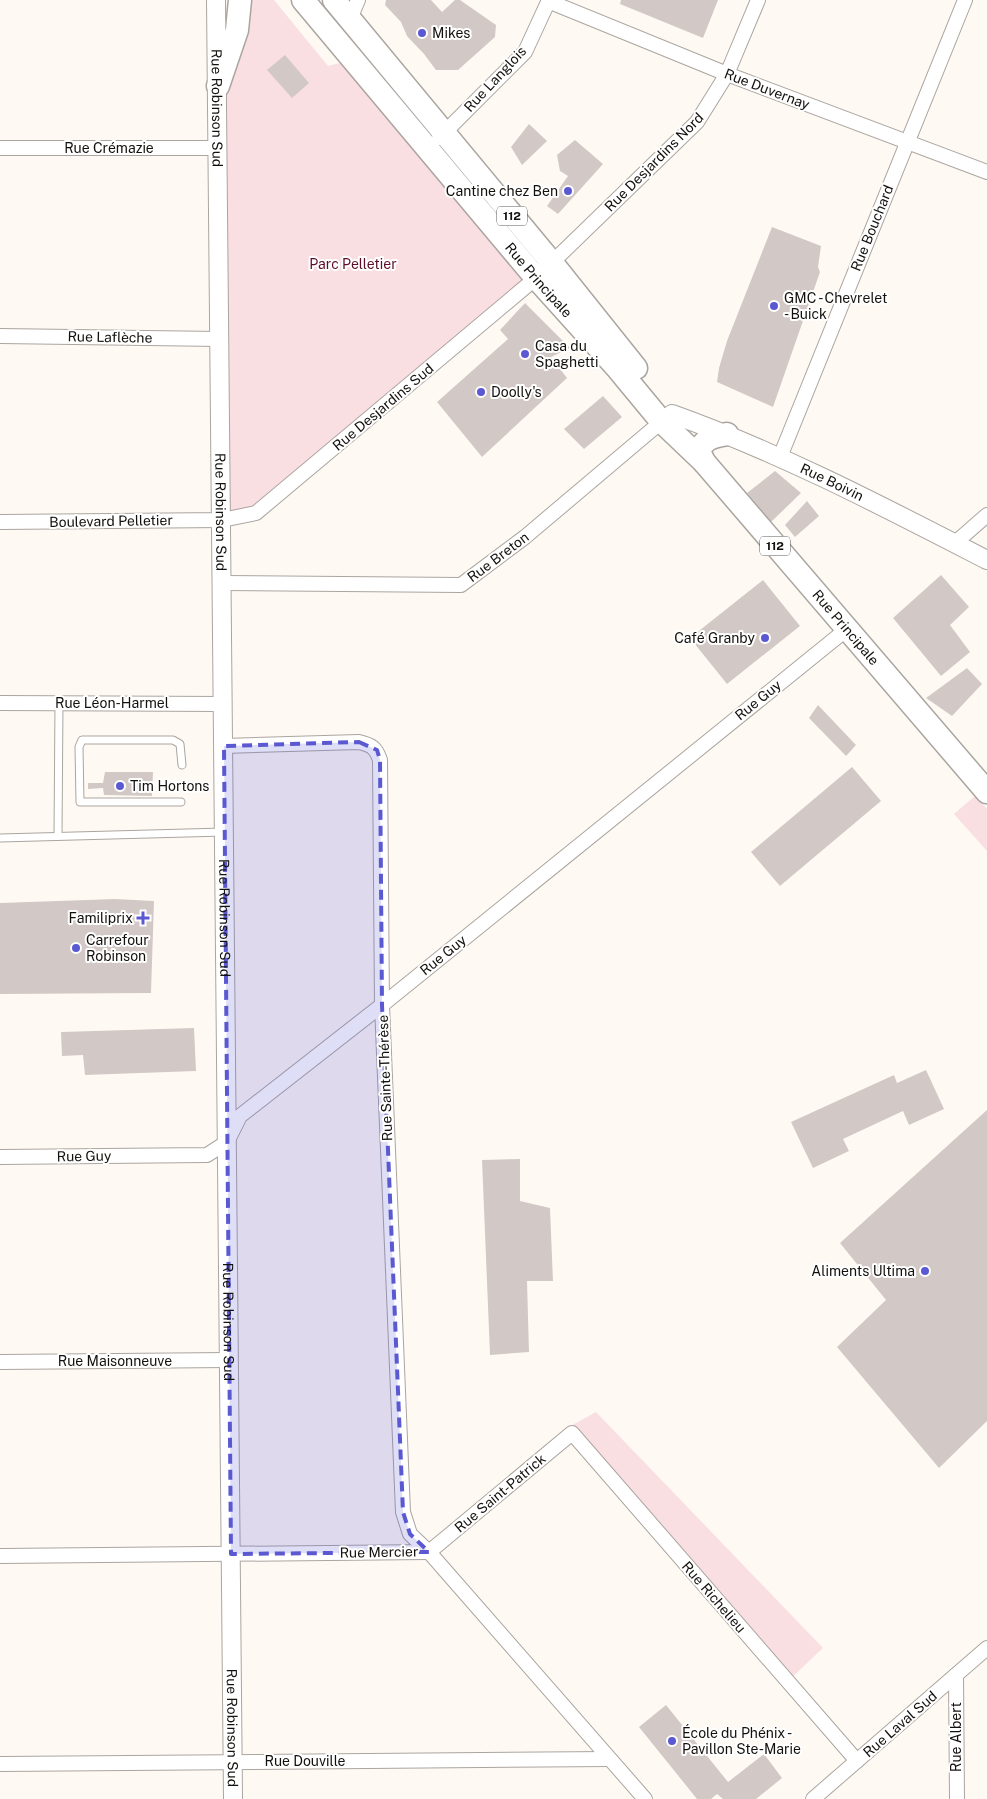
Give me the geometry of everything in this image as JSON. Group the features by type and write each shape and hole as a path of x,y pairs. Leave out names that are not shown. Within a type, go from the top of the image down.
{"main road":[{"path":"218,86 237,30 240,0"},
{"name":"Rue Principale","path":"303,0 536,278 667,418 987,792"},
{"name":"Rue Principale","path":"334,0 354,9 444,132 552,262 667,418"},
{"path":"704,462 699,451 702,443 709,438 727,434"}],"street":[{"name":"Rue Robinson Sud","path":"216,0 218,36 233,1799"},
{"name":"Rue Robinson Sud","path":"218,36 220,0"},
{"name":"Rue Langlois","path":"428,149 525,52 548,0"},
{"name":"Rue Duvernay","path":"548,0 727,74 987,172"},
{"name":"Rue Desjardins Nord","path":"536,278 697,122 727,74 758,0"},
{"name":"Rue Bouchard","path":"780,457 965,0"},
{"name":"Rue Crémazie","path":"0,148 218,148"},
{"name":"Rue Desjardins Sud","path":"222,520 256,513 536,278"},
{"name":"Rue Laflèche","path":"0,336 220,339"},
{"name":"Rue Boivin","path":"667,418 727,434 780,457 987,560"},
{"name":"Rue Breton","path":"222,583 461,584 525,537 667,418"},
{"path":"955,544 987,514"},
{"name":"Boulevard Pelletier","path":"0,522 222,520"},
{"name":"Rue Guy","path":"0,1157 207,1155 228,1142 240,1116 382,1004 846,629"},
{"name":"Rue Léon-Harmel","path":"0,703 224,704"},
{"name":"Rue Sainte-Thérèse","path":"224,746 359,742 370,745 377,750 380,760 382,1004 403,1512 410,1534 429,1552"},
{"name":"Rue Maisonneuve","path":"0,1362 230,1360"},
{"name":"Rue Saint-Patrick","path":"429,1552 572,1433"},
{"name":"Rue Richelieu","path":"572,1433 857,1761"},
{"name":"Rue Mercier","path":"0,1556 429,1552 645,1799"},
{"name":"Rue Laval Sud","path":"813,1799 987,1648"},
{"name":"Rue Albert","path":"956,1675 957,1799"},
{"name":"Rue Douville","path":"0,1764 609,1759"}],"lane":[{"path":"58,836 59,703"},
{"path":"181,802 80,802 79,747 82,740 173,740 180,744 182,765"},
{"path":"0,838 225,832"}],"highlighted area":[{"path":"359,742 377,750 380,760 382,1005 403,1512 410,1534 429,1552 231,1554 224,746"}],"green space":[{"name":"Parc Pelletier","path":"236,0 274,0 328,66 348,61 536,278 256,513 222,520 226,34"},
{"path":"975,796 987,809 987,851 954,814"},
{"path":"596,1412 823,1648 787,1682 567,1428"}],"building":[{"path":"386,0 431,0 442,12 455,0 460,0 496,25 495,37 458,70 436,70 407,36 401,22 385,5"},
{"path":"621,0 718,0 703,38 620,4"},
{"path":"285,55 309,83 292,98 267,70"},
{"path":"529,124 547,141 522,165 511,147"},
{"name":"Cantine chez Ben","path":"575,140 603,164 558,214 547,206 568,176 560,171 557,155"},
{"name":"GMC - Chevrelet - Buick","path":"772,227 821,246 818,267 820,272 773,407 717,382 727,341"},
{"path":"525,303 570,348 551,357 567,378 482,457 437,402 508,339 500,330"},
{"path":"603,396 622,417 584,449 564,429"},
{"path":"775,471 801,493 771,522 747,493"},
{"path":"807,501 819,516 795,537 785,525"},
{"path":"941,575 969,607 950,625 970,652 941,676 893,618"},
{"path":"763,580 800,626 727,684 690,638"},
{"path":"967,668 982,684 952,716 926,698"},
{"path":"818,705 856,745 846,756 809,718"},
{"path":"852,767 881,801 780,886 751,852"},
{"name":"Tim Hortons","path":"105,772 153,772 152,796 104,795 103,788 88,789 88,783 103,783"},
{"name":"Carrefour Robinson","path":"115,899 154,901 151,993 0,994 0,903"},
{"path":"194,1028 196,1071 85,1075 83,1055 62,1056 61,1032"},
{"path":"926,1070 944,1109 909,1125 903,1111 843,1139 849,1151 813,1168 791,1122 894,1075 897,1083"},
{"name":"Aliments Ultima","path":"987,1110 987,1421 939,1468 837,1347 886,1300 840,1243"},
{"path":"520,1159 520,1201 550,1208 553,1281 527,1281 529,1352 490,1355 482,1160"},
{"name":"École du Phénix - Pavillon Ste-Marie","path":"666,1705 728,1782 764,1754 782,1778 756,1799 723,1799 717,1794 711,1799 697,1799 639,1727"}],"place":[{"name":"Mikes","path":"422,33"},
{"name":"Cantine chez Ben","path":"568,191"},
{"name":"GMC - Chevrelet - Buick","path":"774,306"},
{"name":"Casa du Spaghetti","path":"525,354"},
{"name":"Doolly's","path":"481,392"},
{"name":"Café Granby","path":"765,638"},
{"name":"Tim Hortons","path":"120,786"},
{"name":"Familiprix","path":"143,918"},
{"name":"Carrefour Robinson","path":"76,948"},
{"name":"Aliments Ultima","path":"925,1271"},
{"name":"École du Phénix - Pavillon Ste-Marie","path":"672,1741"}]}
